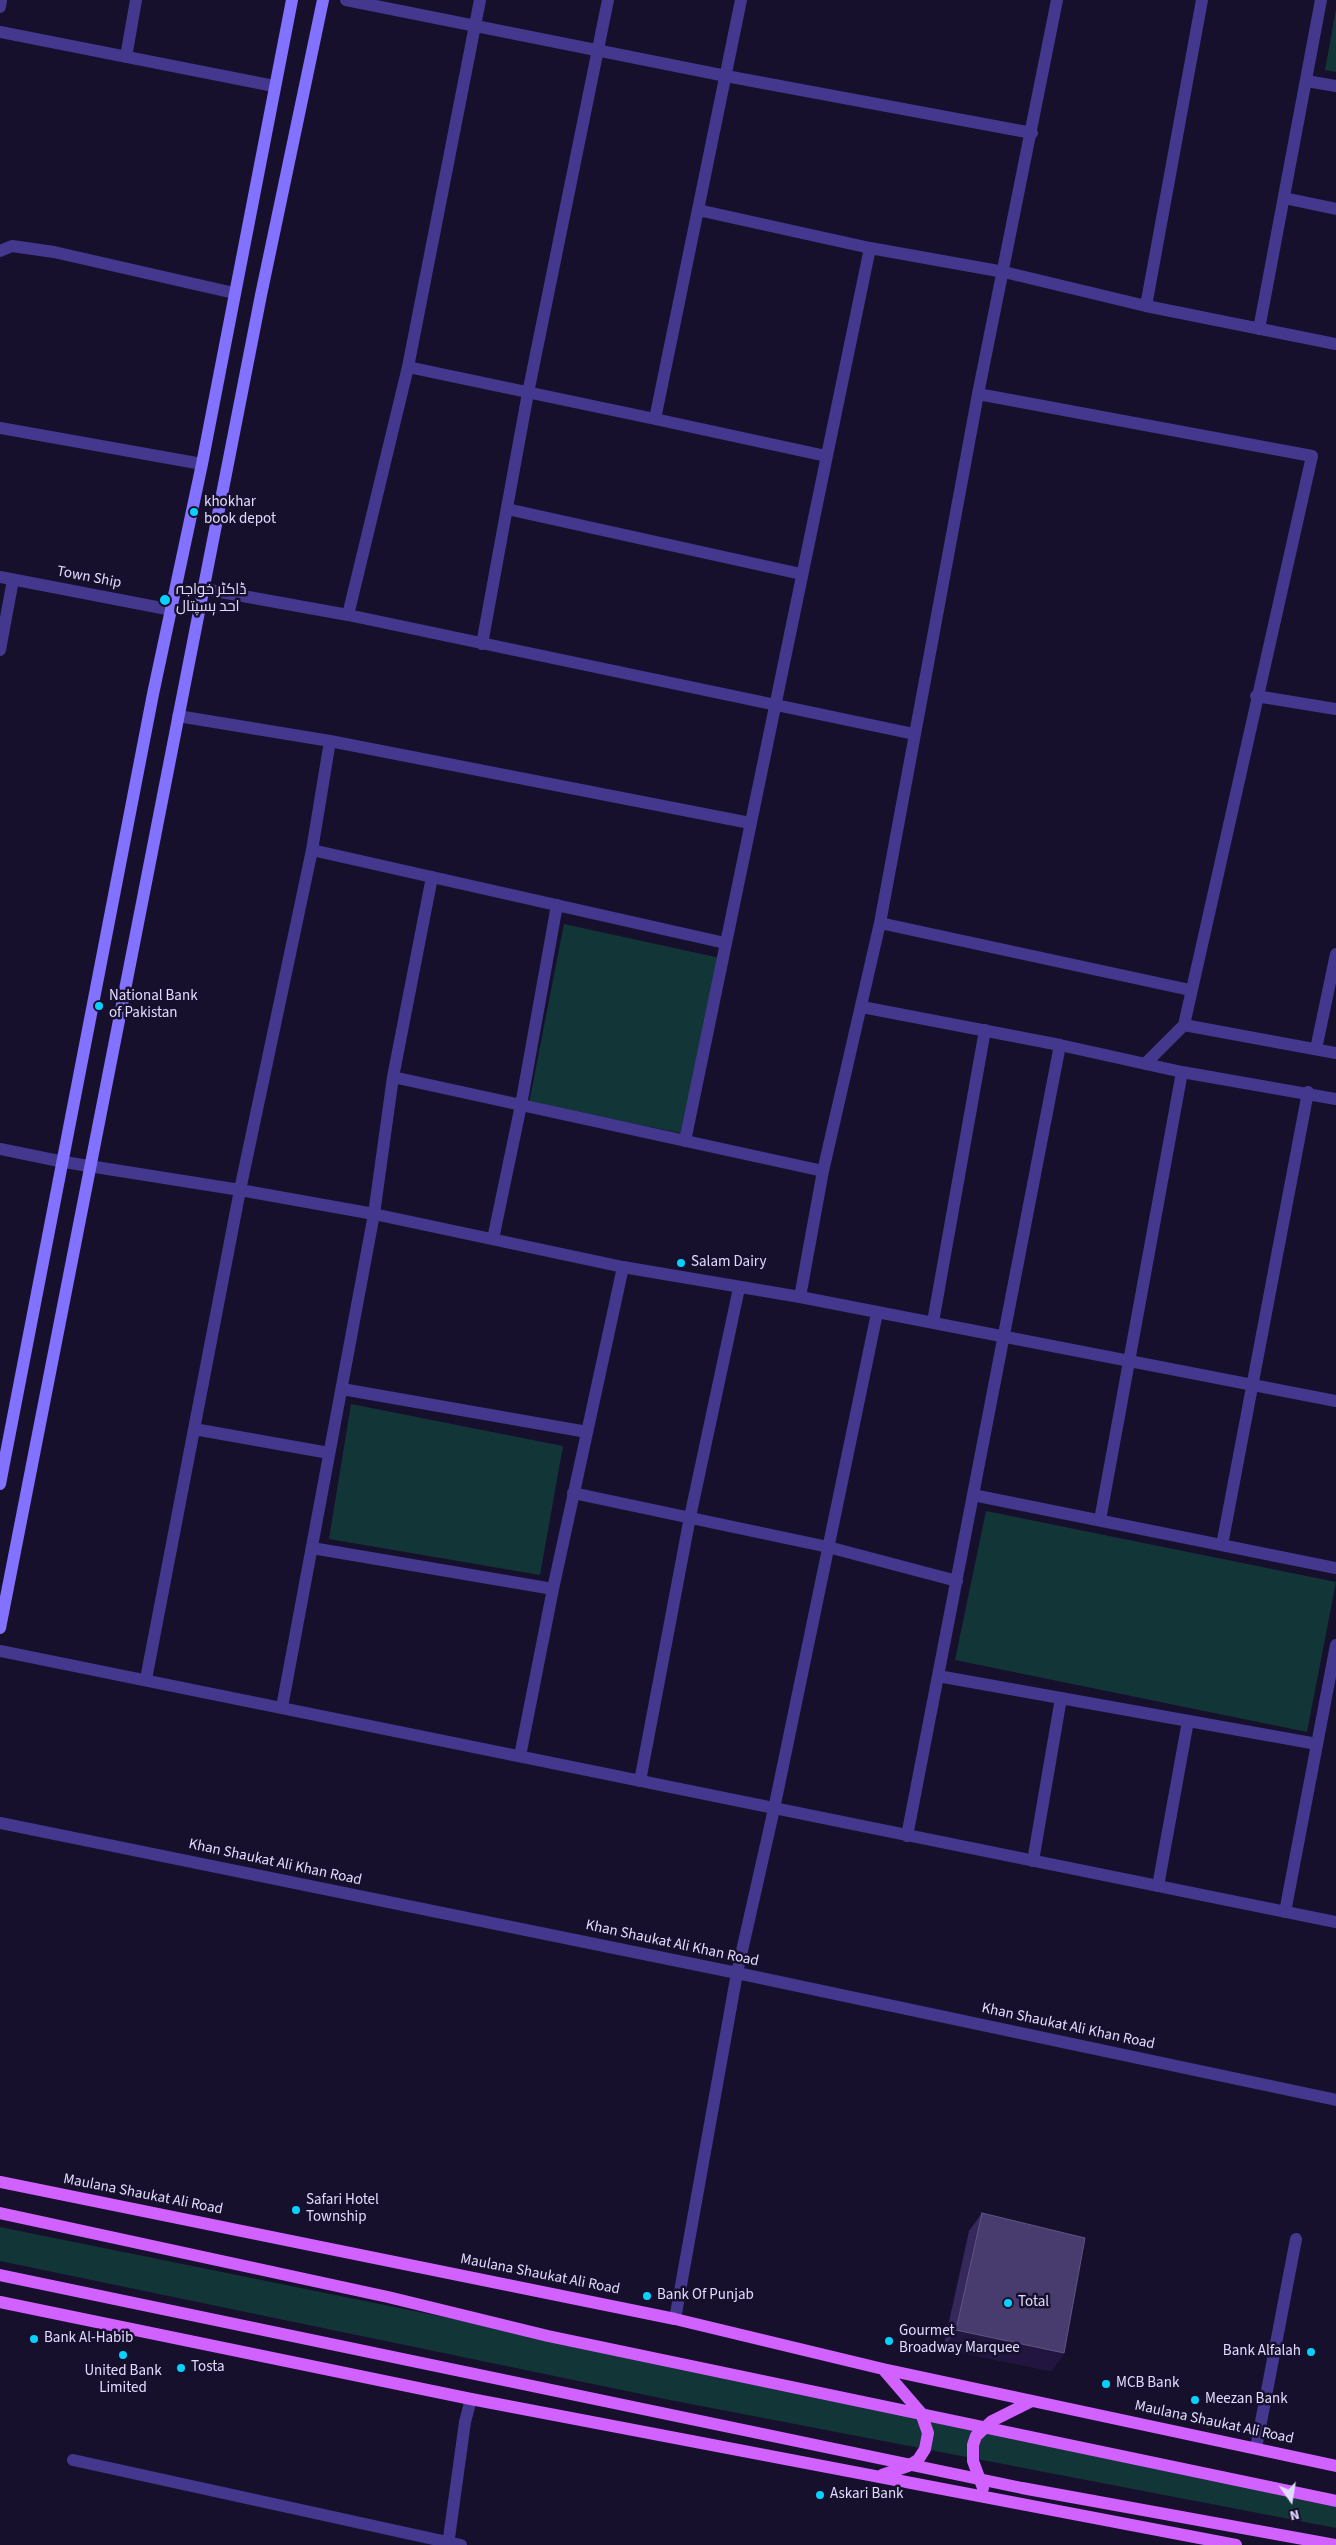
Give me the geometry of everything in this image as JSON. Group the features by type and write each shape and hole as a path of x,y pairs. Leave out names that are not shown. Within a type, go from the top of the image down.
{"main road":[{"path":"0,1484 64,1162 153,694 202,464 292,0"},
{"path":"0,1628 92,1166 261,294 323,0"},
{"name":"Maulana Shaukat Ali Road","path":"0,2182 675,2319 883,2369 1336,2466"},
{"path":"0,2213 388,2297 548,2336 1336,2501"},
{"path":"0,2275 1022,2488 1336,2545"},
{"path":"0,2302 471,2399 1236,2545"},
{"path":"881,2476 908,2466 918,2460 924,2449 928,2433 921,2413 883,2369"},
{"path":"988,2497 973,2461 973,2445 976,2436 992,2421 1032,2401"}],"street":[{"path":"0,7 2,0"},
{"path":"126,57 136,0"},
{"path":"346,0 726,76 1032,132"},
{"path":"348,615 408,367 480,0"},
{"path":"482,644 528,393 608,0"},
{"path":"655,419 741,0"},
{"path":"800,1297 823,1171 880,923 978,394 1004,272 1057,0"},
{"path":"1146,306 1202,0"},
{"path":"1259,329 1321,0"},
{"path":"0,32 274,86"},
{"path":"1307,81 1336,86"},
{"path":"1284,198 1336,209"},
{"path":"698,210 870,248 1004,272 1146,306 1336,344"},
{"path":"0,251 12,246 54,252 234,292"},
{"path":"685,1141 870,248"},
{"path":"408,367 826,456"},
{"path":"978,394 1312,456 1256,696 1190,990 1184,1025 1145,1064"},
{"path":"0,428 202,464"},
{"path":"507,509 801,574"},
{"name":"Town Ship","path":"0,576 172,610"},
{"path":"0,650 13,580"},
{"path":"204,589 348,615 914,734"},
{"path":"1256,696 1336,709"},
{"path":"178,716 330,741 750,822"},
{"path":"146,1680 240,1190 312,850 330,741"},
{"path":"312,850 725,943"},
{"path":"282,1708 374,1214 393,1077 432,877"},
{"path":"493,1239 521,1105 557,905"},
{"path":"880,923 1190,990"},
{"path":"1316,1049 1336,954"},
{"path":"862,1007 1060,1045 1182,1072 1308,1092 1336,1099"},
{"path":"1184,1025 1336,1053"},
{"path":"933,1322 985,1030"},
{"path":"907,1836 1060,1045"},
{"path":"1100,1520 1182,1072"},
{"path":"393,1077 823,1171"},
{"path":"1222,1545 1308,1092"},
{"path":"0,1149 64,1162 240,1190 374,1214 624,1267 933,1322 1336,1402"},
{"path":"520,1756 573,1493 624,1267"},
{"path":"640,1781 690,1517 738,1288"},
{"path":"675,2319 737,1973 774,1809 877,1313"},
{"path":"342,1388 587,1432"},
{"path":"194,1428 330,1454"},
{"path":"573,1493 828,1548 957,1581"},
{"path":"973,1495 1336,1568"},
{"path":"312,1548 553,1589"},
{"path":"0,1651 1336,1922"},
{"path":"1285,1912 1335,1653"},
{"path":"938,1676 1317,1744"},
{"path":"1032,1861 1061,1698"},
{"path":"1158,1886 1188,1721"},
{"name":"Khan Shaukat Ali Khan Road","path":"0,1823 737,1973 1336,2100"},
{"path":"1256,2448 1296,2239"},
{"path":"448,2544 465,2422 471,2399"},
{"path":"73,2460 448,2544 462,2545"}],"green space":[{"path":"1336,9 1336,72 1325,70"},
{"path":"564,924 720,958 681,1133 529,1103"},
{"path":"351,1404 563,1446 540,1575 329,1539"},
{"path":"986,1511 1336,1582 1307,1732 955,1660"},
{"path":"0,2227 1336,2498 1336,2528 670,2400 0,2261"}],"building":[{"name":"Total","path":"982,2213 1085,2238 1064,2353 956,2330"}],"place":[{"name":"khokhar book depot","path":"194,512"},
{"name":"ڈاکٹر خواجہ احد ہسپتال","path":"165,600"},
{"name":"National Bank of Pakistan","path":"99,1006"},
{"name":"Salam Dairy","path":"681,1263"},
{"name":"Safari Hotel Township","path":"296,2210"},
{"name":"Bank Of Punjab","path":"647,2296"},
{"name":"Total","path":"1008,2303"},
{"name":"Bank Al-Habib","path":"34,2339"},
{"name":"Gourmet Broadway Marquee","path":"889,2341"},
{"name":"Bank Alfalah","path":"1311,2352"},
{"name":"United Bank Limited","path":"123,2355"},
{"name":"Tosta","path":"181,2368"},
{"name":"MCB Bank","path":"1106,2384"},
{"name":"Meezan Bank","path":"1195,2400"},
{"name":"Askari Bank","path":"820,2495"}]}
